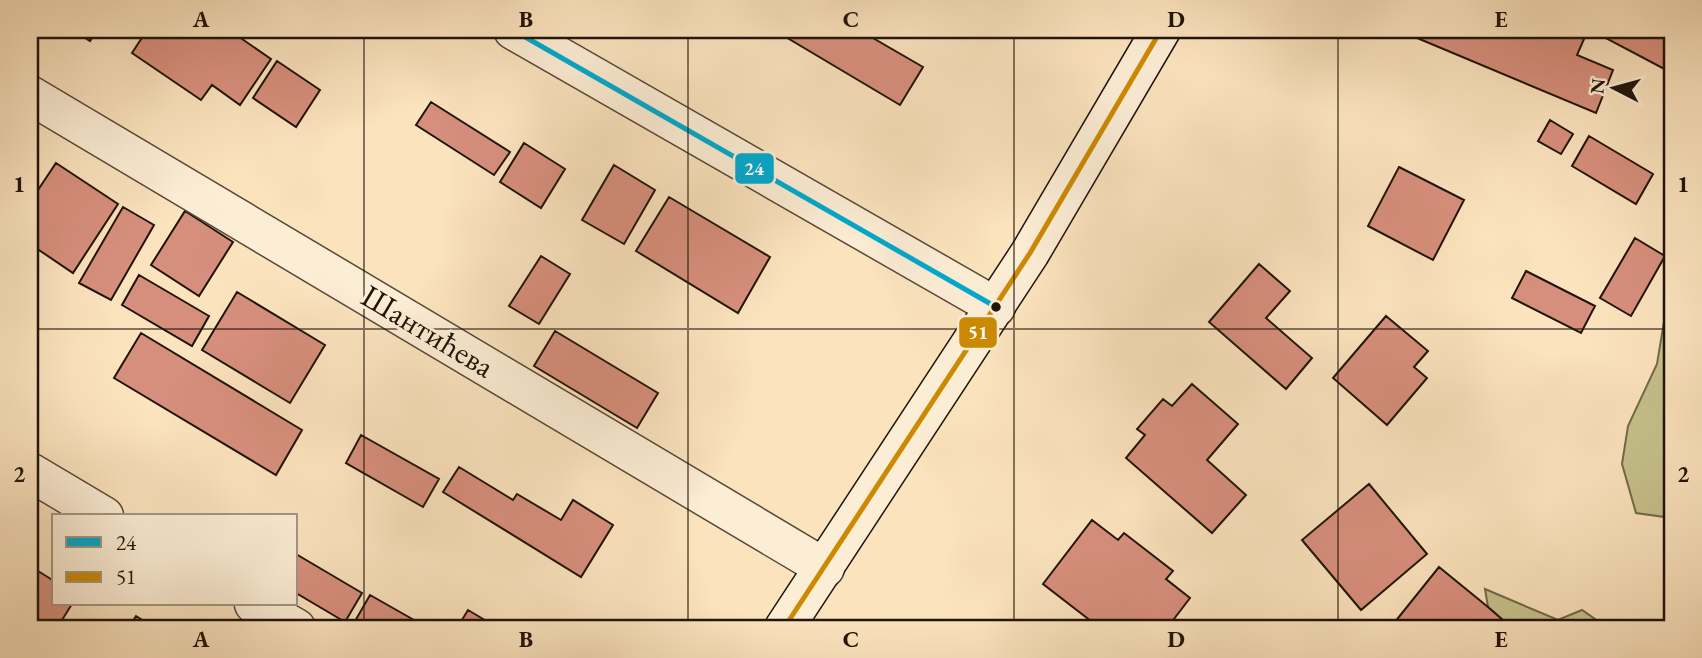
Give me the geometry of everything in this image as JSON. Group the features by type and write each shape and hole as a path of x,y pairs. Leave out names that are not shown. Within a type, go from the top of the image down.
{"street":[{"path":"513,30 996,307"},
{"path":"784,628 996,307 1161,30"},
{"name":"Шантићева","path":"30,95 825,568"},
{"path":"30,472 101,514"},
{"path":"258,606 296,628"}],"shaded area":[{"path":"1672,273 1672,518 1636,513 1622,464 1628,426 1657,364"},
{"path":"1485,589 1558,620 1582,610 1608,628 1512,628 1488,607"}],"building":[{"path":"73,30 97,30 90,41"},
{"path":"147,30 229,30 271,59 240,105 212,85 201,100 132,53"},
{"path":"774,30 859,30 923,67 900,105"},
{"path":"1398,30 1560,30 1584,39 1577,55 1613,70 1596,113"},
{"path":"1598,30 1672,30 1672,73 1596,33"},
{"path":"277,61 320,90 296,127 253,98"},
{"path":"431,102 510,152 494,175 416,125"},
{"path":"1550,120 1573,134 1561,154 1538,141"},
{"path":"1589,136 1653,174 1636,204 1572,166"},
{"path":"524,143 565,169 541,208 500,182"},
{"path":"56,163 118,204 73,273 30,244 30,202"},
{"path":"614,165 655,190 624,244 582,220"},
{"path":"1399,167 1464,200 1433,260 1368,226"},
{"path":"669,197 770,257 738,313 636,251"},
{"path":"123,207 154,225 111,300 79,283"},
{"path":"185,211 233,242 199,296 151,265"},
{"path":"1635,238 1665,256 1631,316 1600,298"},
{"path":"541,256 570,274 539,324 509,306"},
{"path":"1259,264 1290,291 1266,318 1312,358 1286,389 1209,322"},
{"path":"1526,271 1595,306 1581,333 1512,298"},
{"path":"139,275 209,316 192,346 122,305"},
{"path":"237,292 325,345 290,403 202,350"},
{"path":"1386,316 1428,351 1414,367 1427,378 1387,425 1333,378"},
{"path":"555,331 658,393 637,428 534,366"},
{"path":"141,333 302,430 276,475 114,378"},
{"path":"1192,384 1238,424 1207,460 1246,495 1212,533 1126,458 1145,435 1137,429 1163,399 1172,406"},
{"path":"361,435 439,479 423,507 346,463"},
{"path":"459,467 513,500 517,494 561,520 573,500 613,525 581,577 443,492"},
{"path":"1369,484 1427,554 1361,610 1302,540"},
{"path":"1092,520 1118,540 1124,533 1173,571 1166,579 1190,598 1167,628 1100,628 1043,584"},
{"path":"298,555 362,593 345,622 298,594"},
{"path":"30,566 52,580 52,606 71,606 57,628 30,628"},
{"path":"1439,567 1488,607 1512,628 1390,628"},
{"path":"370,595 428,628 351,628"},
{"path":"468,610 498,628 457,628"},
{"path":"136,616 155,628 128,628"}],"transit line":[{"name":"24","path":"513,30 996,307"},
{"name":"51","path":"784,628 1030,253 1161,30"}]}
